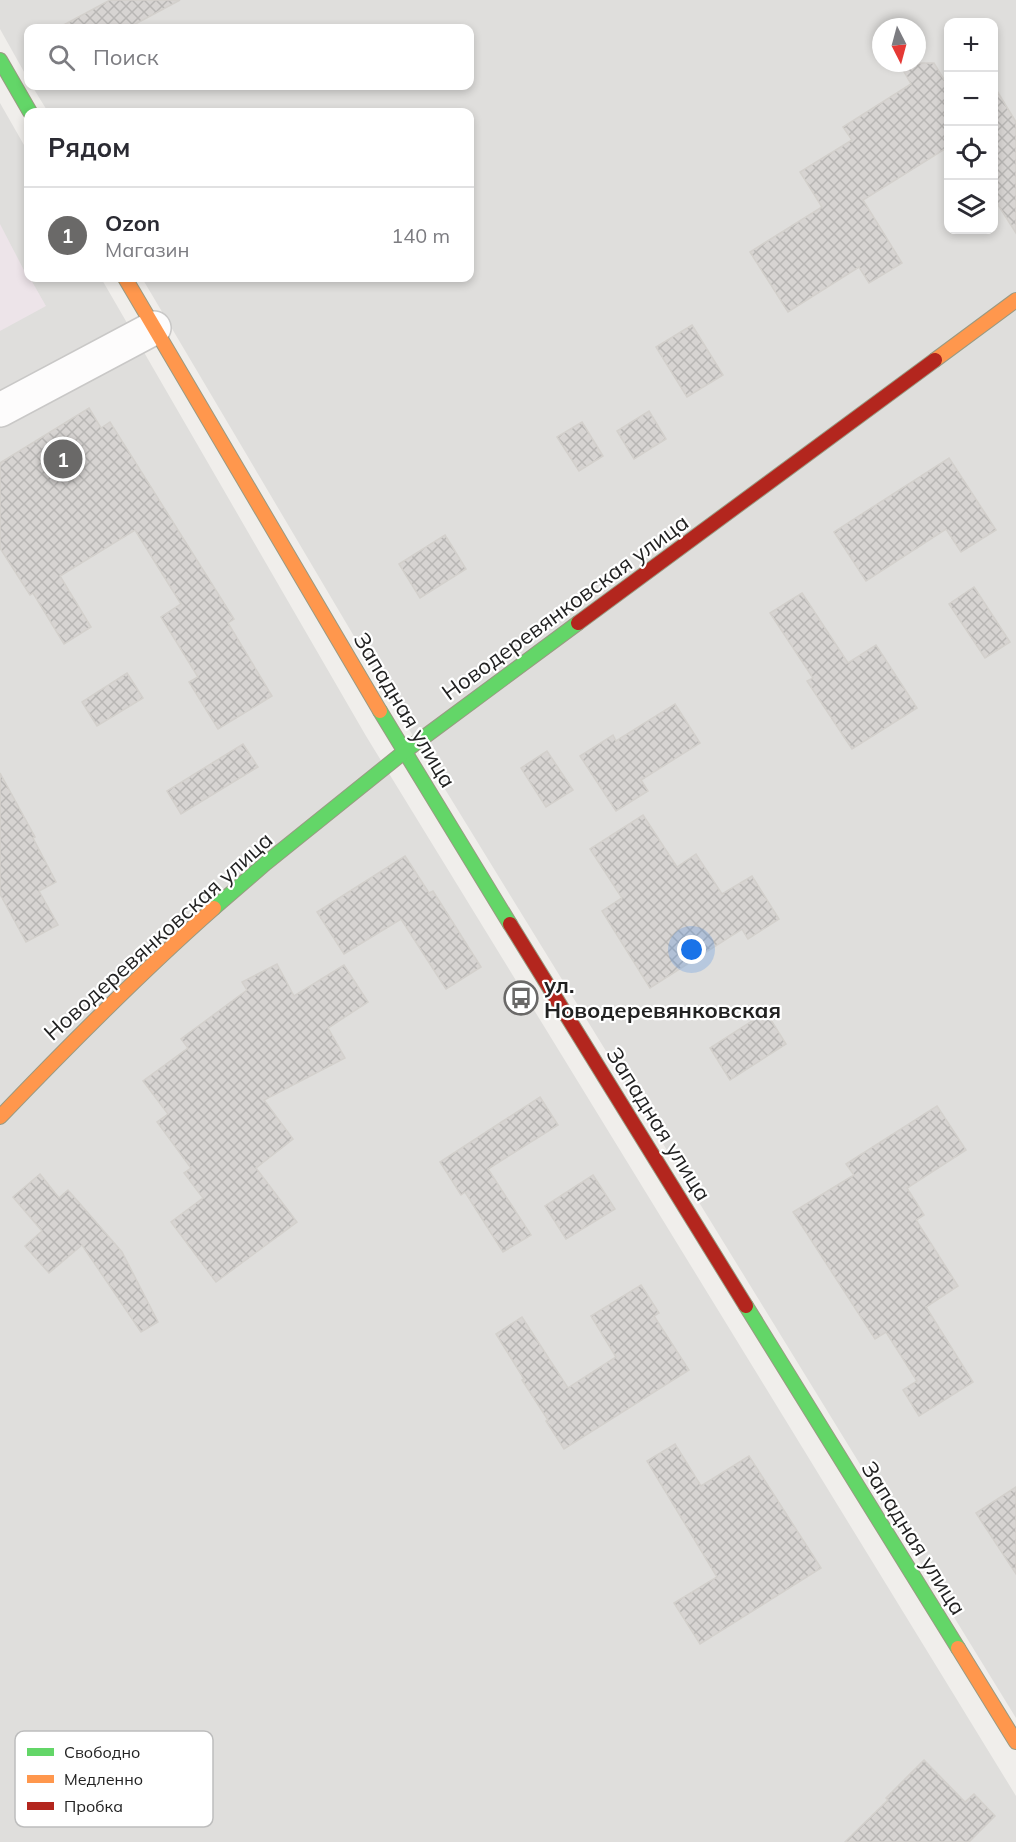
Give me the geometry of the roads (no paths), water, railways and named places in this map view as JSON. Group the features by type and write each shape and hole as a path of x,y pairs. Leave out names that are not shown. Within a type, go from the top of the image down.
{"main road":[{"path":"0,60 28,108"},
{"name":"Западная улица","path":"127,282 404,752 1016,1742"},
{"name":"Новодеревянковская улица","path":"0,1117 60,1054 180,938 266,863 404,752 1016,300"}],"street":[{"path":"0,410 154,328"}],"place":[{"name":"Ozon","path":"63,459"},
{"name":"ул. Новодеревянковская","path":"521,998"}]}
